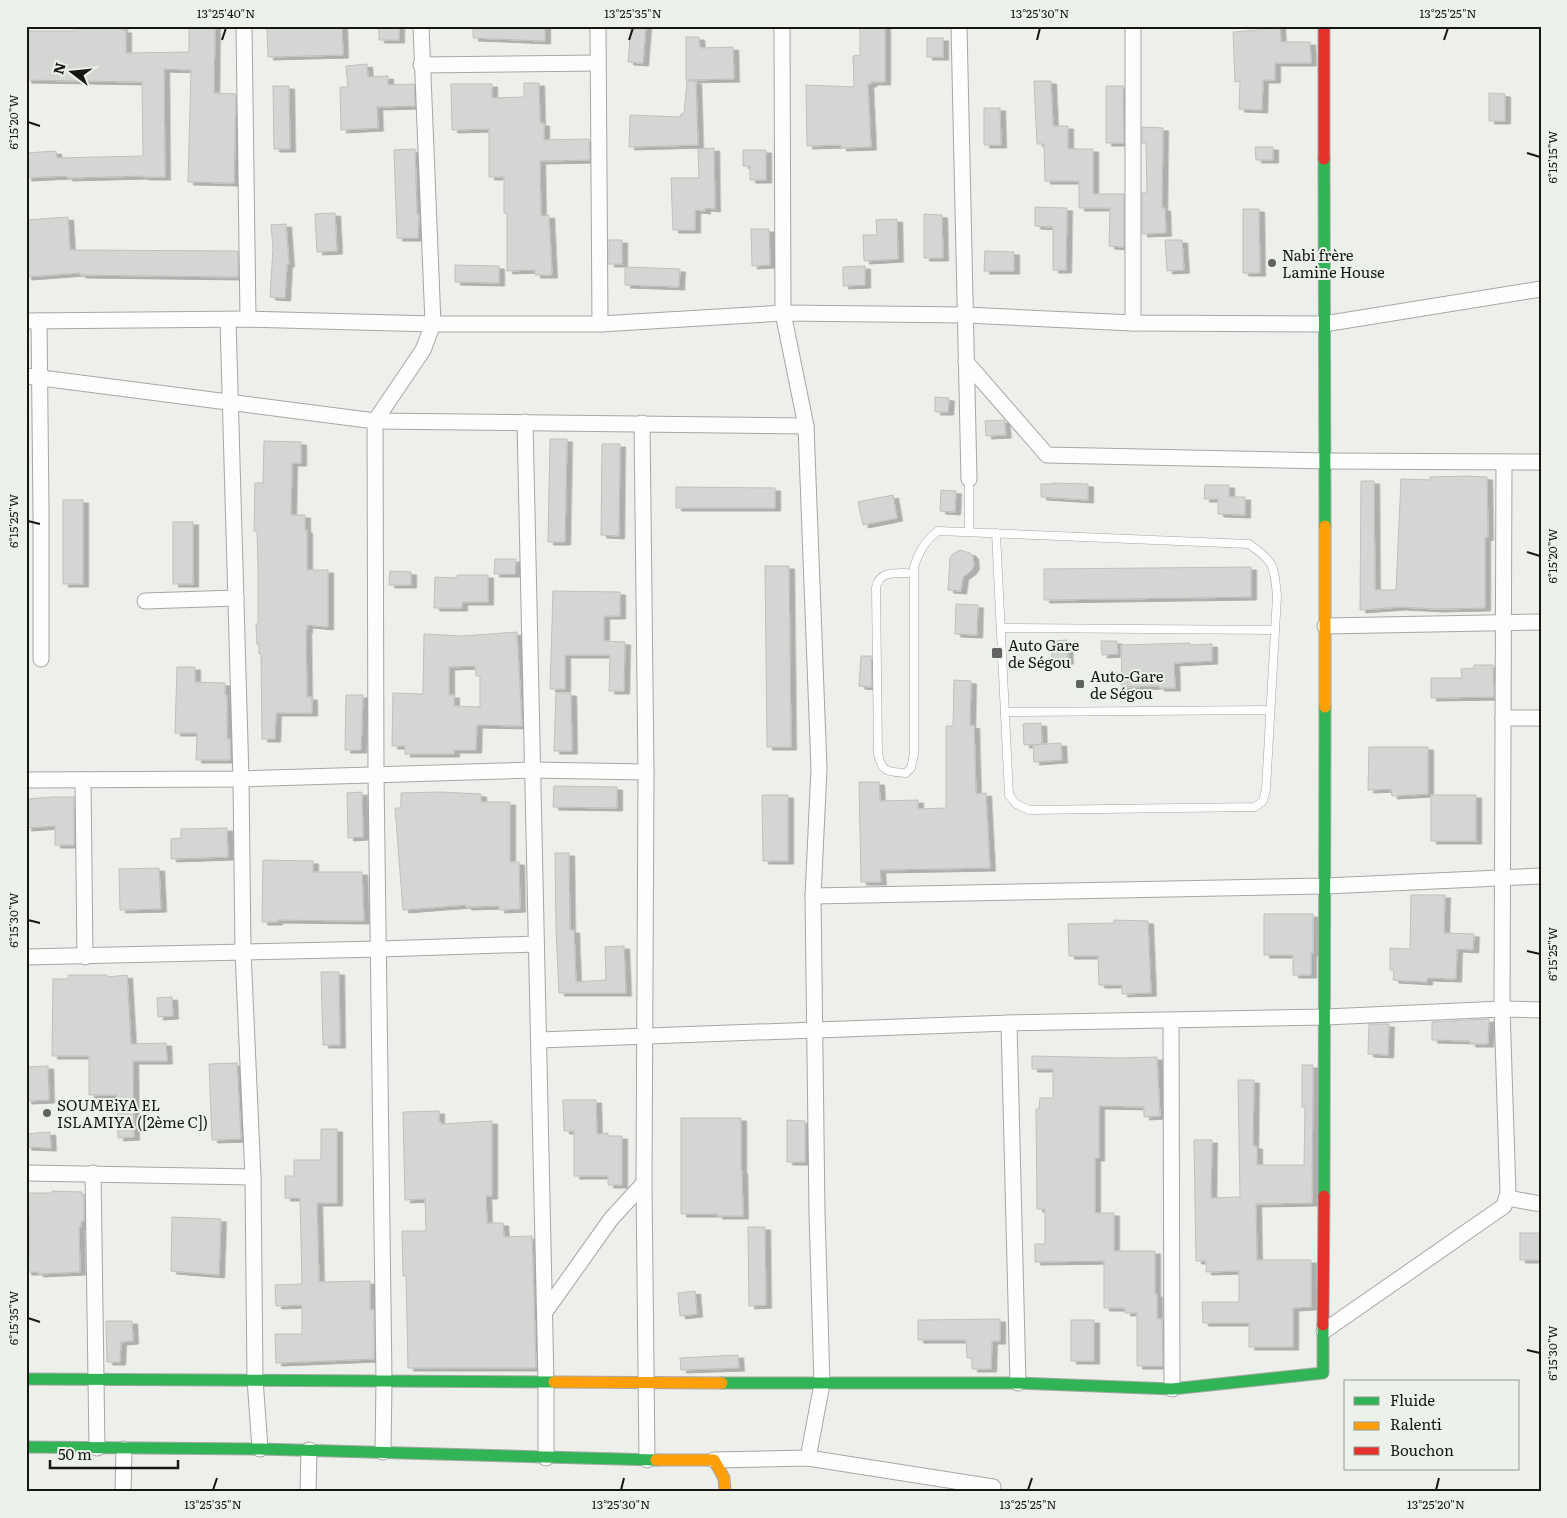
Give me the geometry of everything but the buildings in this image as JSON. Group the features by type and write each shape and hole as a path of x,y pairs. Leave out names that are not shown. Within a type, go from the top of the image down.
{"street":[{"path":"244,26 248,320"},
{"path":"383,1452 380,949 376,775 375,420 423,350 433,324 421,65 421,26"},
{"path":"598,26 600,324"},
{"path":"782,26 783,313 806,426 819,769 813,896 817,1213 822,1384 808,1458"},
{"path":"959,26 969,479"},
{"path":"1133,26 1133,323"},
{"path":"26,1379 255,1378 822,1384 1018,1383 1172,1389 1323,1373 1326,1017 1324,26"},
{"path":"421,65 598,63"},
{"path":"41,659 33,321 248,320 433,324 600,324 783,313 966,315 1133,323 1324,324 1541,289"},
{"path":"228,320 241,779 243,952 253,1177 255,1378 260,1449"},
{"path":"966,362 1047,455 1325,461 1541,462"},
{"path":"33,377 375,420 806,426"},
{"path":"525,422 545,1312 546,1458"},
{"path":"642,423 646,772 644,1183 646,1460"},
{"path":"1324,1331 1504,1206 1507,1198 1502,1008 1504,462"},
{"path":"145,601 236,598"},
{"path":"1325,626 1541,622"},
{"path":"1503,718 1541,718"},
{"path":"26,780 241,779 532,770 646,772"},
{"path":"83,780 86,957"},
{"path":"813,896 1326,886 1541,876"},
{"path":"26,957 86,957 536,944"},
{"path":"539,1040 1009,1023 1326,1017 1502,1008 1541,1010"},
{"path":"1171,1021 1172,1389"},
{"path":"1009,1023 1018,1383"},
{"path":"26,1173 253,1177"},
{"path":"93,1173 97,1448"},
{"path":"545,1312 611,1220 644,1183"},
{"path":"1507,1198 1541,1204"},
{"path":"26,1447 309,1450 646,1460 808,1458 993,1486"},
{"path":"123,1492 124,1449"},
{"path":"308,1492 309,1450"},
{"path":"714,1460 724,1478 725,1492"}],"lane":[{"path":"968,532 969,479"},
{"path":"914,573 890,574 881,577 877,581 876,588 878,753 880,763 885,769 892,772 906,773 911,768 914,754 914,573 914,567 918,552 928,539 938,531 996,532 1249,544 1267,557 1274,569 1277,596 1266,789 1263,801 1255,807 1029,810 1016,804 1009,795 996,532"},
{"path":"1001,628 1275,630"},
{"path":"1005,712 1270,710"}],"traffic: fast":[{"path":"1324,159 1325,526"},
{"path":"1324,1196 1325,707"},
{"path":"722,1383 1018,1383 1172,1389 1323,1373 1323,1325"},
{"path":"26,1379 554,1382"},
{"path":"26,1447 260,1449 656,1460"}],"traffic: slow":[{"path":"1325,526 1325,707"},
{"path":"554,1382 722,1383"},
{"path":"656,1460 714,1460 724,1478 725,1492"}],"traffic: jam":[{"path":"1324,26 1324,159"},
{"path":"1323,1325 1324,1196"}],"place":[{"name":"Nabi frère Lamine House","path":"1272,263"},
{"name":"Auto Gare de Ségou","path":"997,653"},
{"name":"Auto-Gare de Ségou","path":"1080,684"},
{"name":"SOUMEiYA EL ISLAMIYA ([2ème C])","path":"47,1113"}]}
